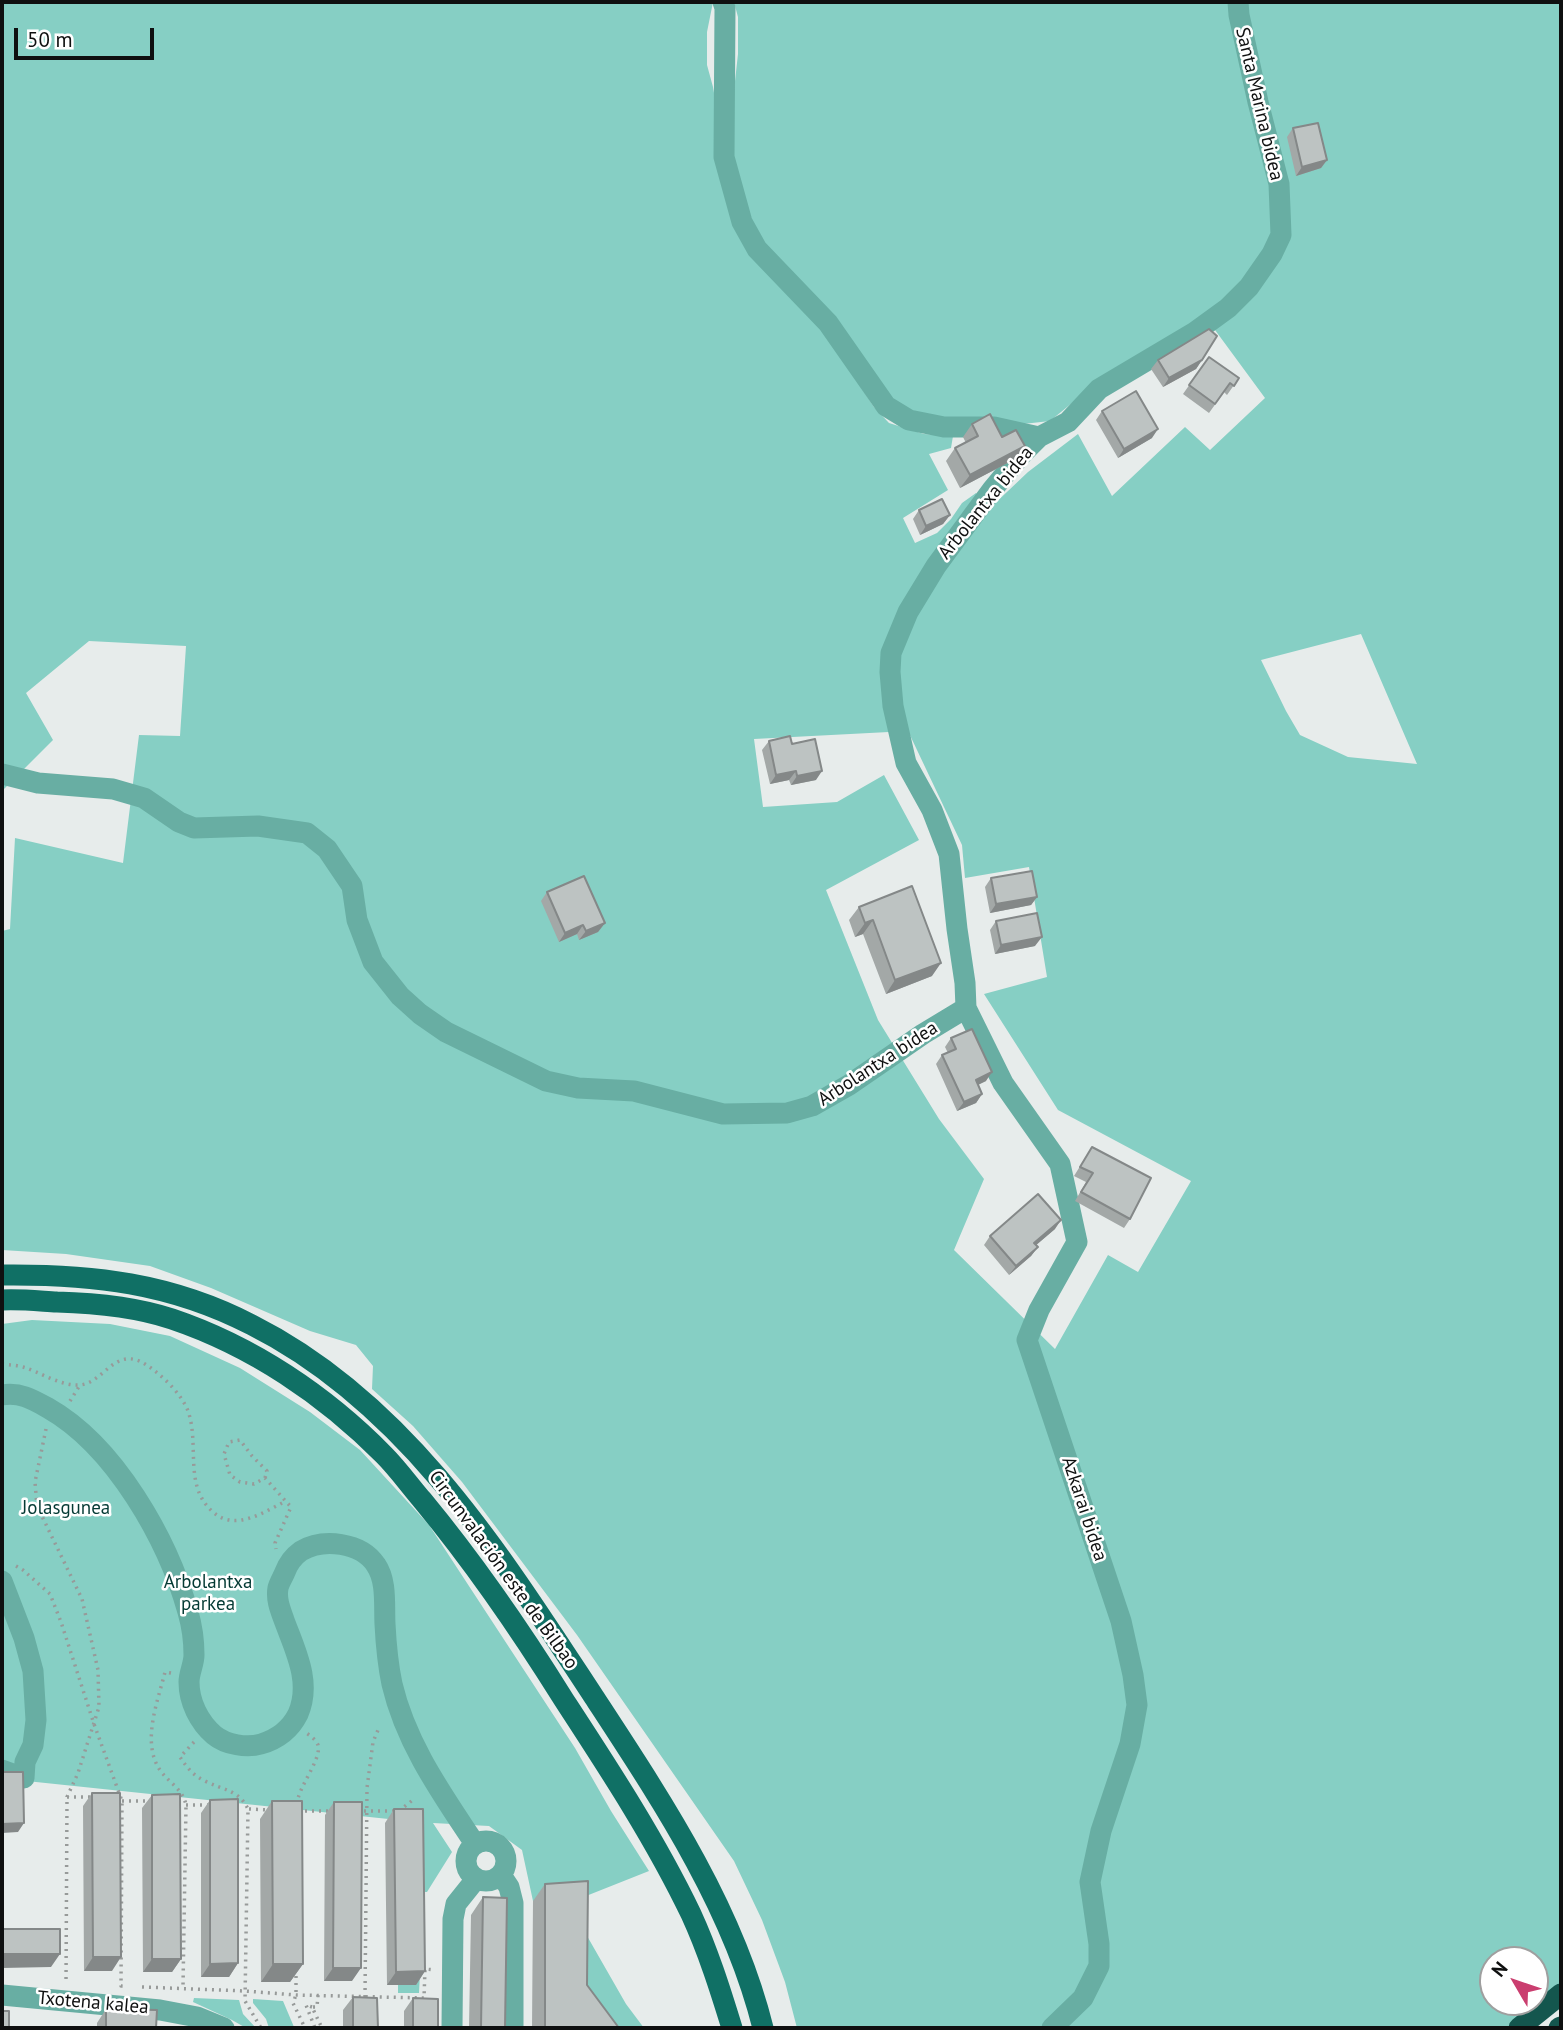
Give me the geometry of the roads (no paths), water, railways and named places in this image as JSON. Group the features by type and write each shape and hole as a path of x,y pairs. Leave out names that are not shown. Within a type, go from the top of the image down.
{"highway":[{"path":"1519,2028 1561,1994"}],"main road":[{"name":"Circunvalación este de Bilbao","path":"2,1275 111,1280 204,1303 285,1343 341,1383 414,1450 480,1531 556,1639 682,1837 732,1934 762,2027"},
{"name":"Circunvalación este de Bilbao","path":"2,1300 86,1303 169,1318 249,1352 342,1416 386,1456 459,1545 537,1657 628,1798 691,1914 716,1974 732,2028"}],"street":[{"path":"723,2 724,158 742,222 757,249 828,323 886,406 909,420 944,427 994,427 1039,437"},
{"name":"Santa Marina bidea","path":"1039,437 1068,422 1099,388 1195,332 1228,309 1249,287 1272,254 1281,235 1279,184 1255,90 1238,2"},
{"name":"Arbolantxa bidea","path":"2,774 38,783 113,789 144,798 179,822 194,828 258,826 307,834 327,849 352,886 357,920 373,962 400,996 446,1032 546,1081 579,1088 634,1091 723,1114 788,1113 812,1106 966,1008 949,854 932,810 906,763 893,706 891,653 908,612 936,566 992,490 1039,437"},
{"name":"Azkarai bidea","path":"966,1008 1003,1083 1060,1164 1077,1242 1039,1310 1027,1340 1121,1621 1137,1705 1130,1744 1101,1831 1090,1882 1099,1944 1099,1966 1083,1998 1052,2028"},
{"path":"2,1395 13,1393 30,1398 60,1415 86,1438 121,1477 149,1520 178,1577 194,1639 194,1660 190,1675 191,1702 209,1730 215,1736 233,1744 251,1746 278,1738 293,1724 303,1702 305,1685 299,1659 279,1604 278,1587 288,1565 299,1553 318,1544 331,1543 366,1554 377,1566 384,1591 386,1641 392,1685 412,1740 439,1790 475,1844"},
{"path":"2,1770 24,1778 25,1762 33,1745 36,1702 33,1671 7,1573"},
{"path":"489,1841 502,1848 507,1862 501,1875 489,1881 476,1879 467,1868 466,1861 475,1844 489,1841"},
{"path":"501,1875 509,1887 513,1903 513,2028"},
{"path":"452,2028 453,1919 456,1904 476,1879"},
{"name":"Txotena kalea","path":"2,1995 160,2010 197,2017 224,2028"}],"park label":[{"name":"Jolasgunea","path":"66,1509"},
{"name":"Arbolantxa parkea","path":"208,1594"}]}
